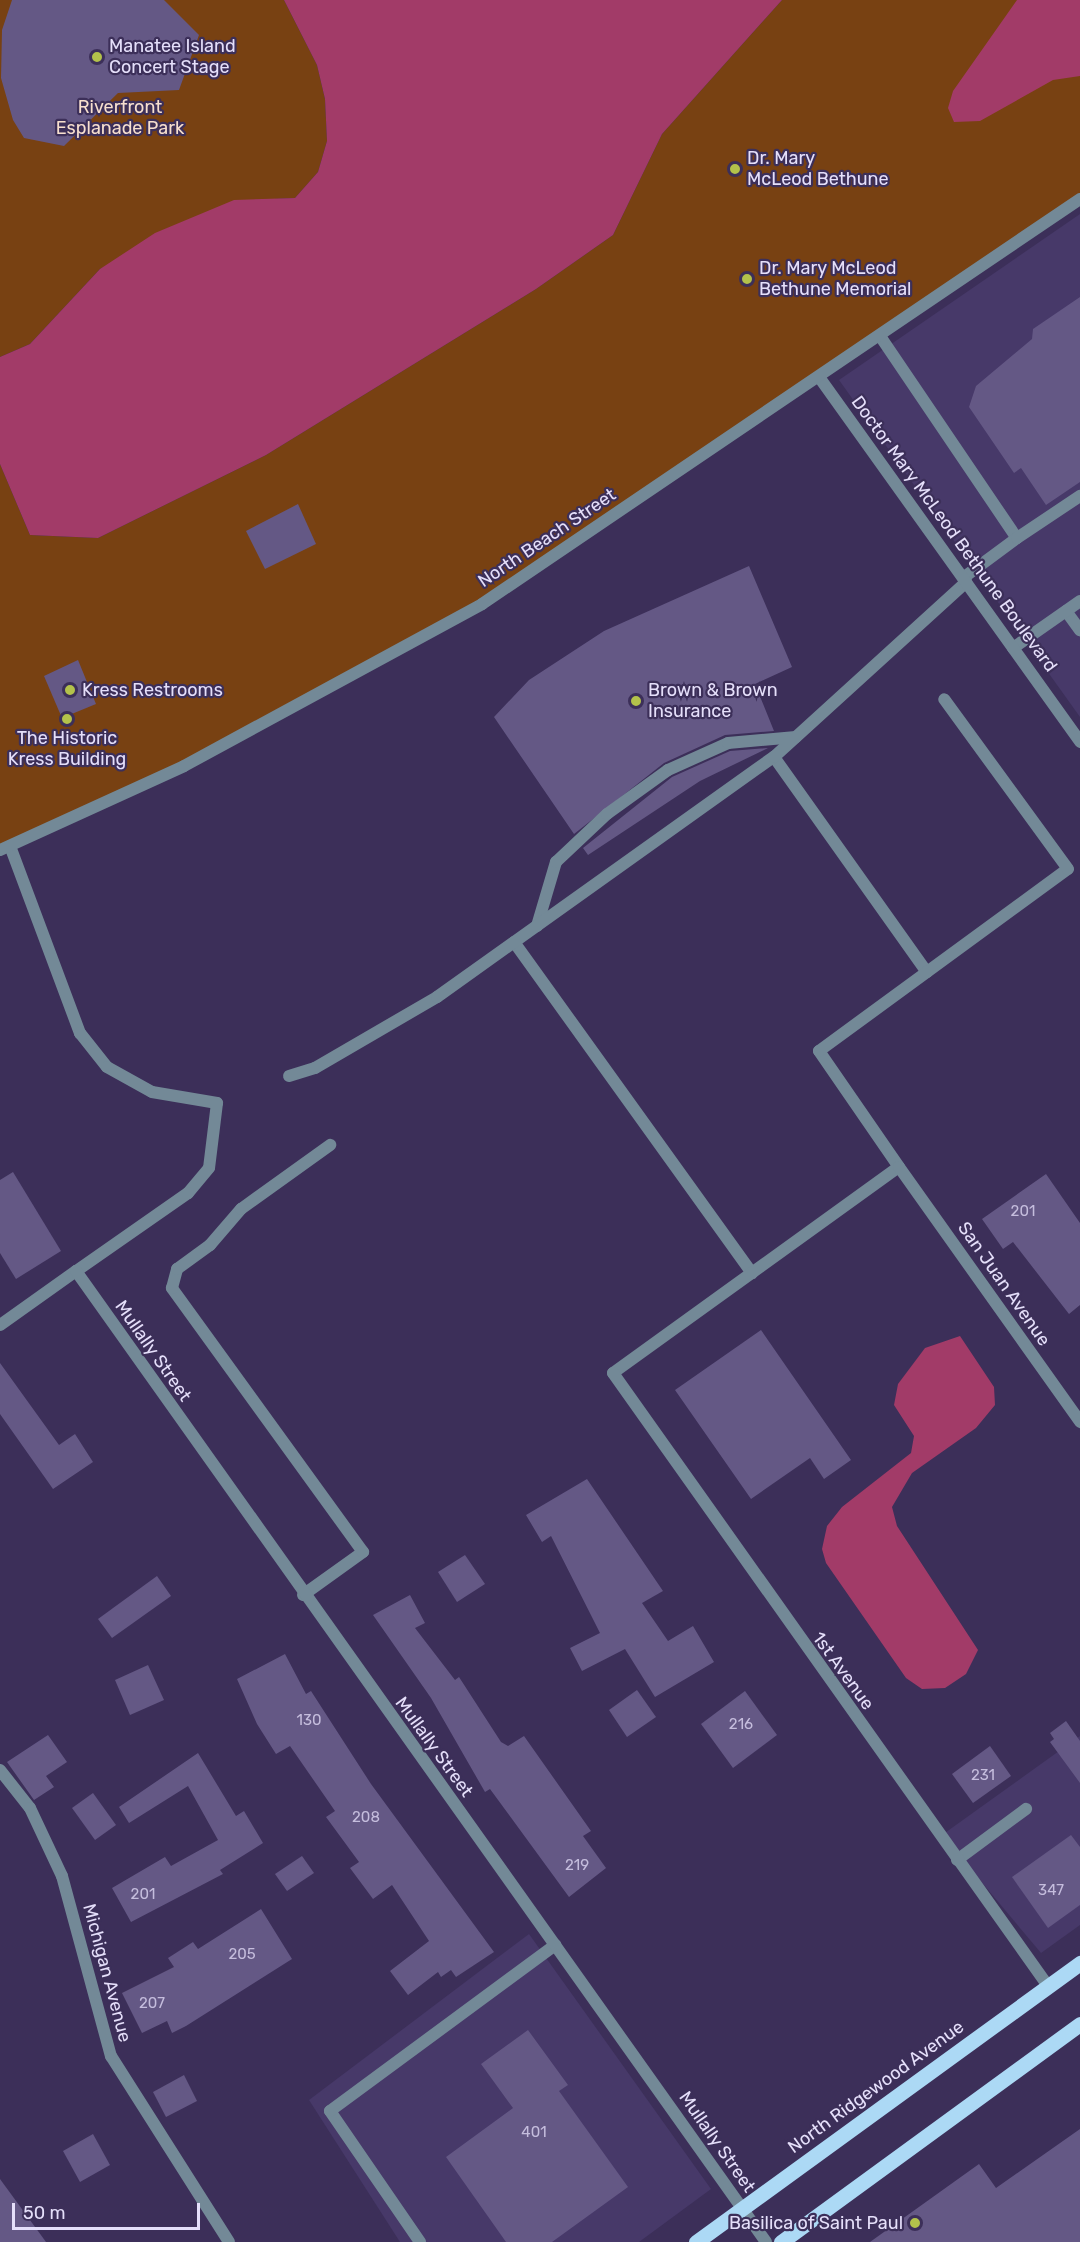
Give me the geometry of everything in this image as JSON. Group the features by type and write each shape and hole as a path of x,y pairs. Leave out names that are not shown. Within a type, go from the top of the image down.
{"main road":[{"name":"North Ridgewood Avenue","path":"696,2242 1080,1963"},
{"path":"781,2242 1080,2024"}],"street":[{"name":"North Beach Street","path":"5,848 184,766 482,604 1080,199"},
{"path":"880,336 1017,538"},
{"name":"Doctor Mary McLeod Bethune Boulevard","path":"819,377 1080,742"},
{"path":"289,1076 315,1068 437,997 774,757 965,580 1017,538 1080,496"},
{"path":"1012,648 1080,601"},
{"path":"1066,611 1080,630"},
{"path":"774,757 927,972 1068,869 944,699"},
{"path":"537,926 556,862 607,814 668,770 728,743 796,737"},
{"path":"0,1326 188,1193 209,1168 217,1103 152,1092 107,1067 80,1033 5,848"},
{"path":"514,942 752,1273 900,1167"},
{"name":"San Juan Avenue","path":"927,972 819,1051 1080,1422"},
{"path":"303,1595 363,1551 172,1288 177,1269 210,1245 241,1209 330,1145"},
{"name":"Mullally Street","path":"76,1271 303,1595 766,2242"},
{"name":"1st Avenue","path":"752,1273 613,1373 1048,1986"},
{"name":"Michigan Avenue","path":"0,1770 30,1809 62,1876 111,2056 229,2242"},
{"path":"957,1860 1026,1809"},
{"path":"420,2242 330,2111 555,1945"}],"shaded area":[{"path":"284,0 782,0 662,134 613,235 536,289 266,455 98,538 30,535 0,464 0,357 30,344 100,269 155,233 234,200 295,198 318,172 327,141 325,99 317,65"},
{"path":"1017,0 1080,0 1080,76 1053,80 980,121 954,122 948,108 953,91"},
{"path":"1080,214 1080,717 839,380"},
{"path":"960,1336 994,1387 995,1405 976,1428 912,1473 892,1507 897,1526 978,1650 966,1674 945,1688 922,1689 906,1678 826,1563 822,1549 827,1526 842,1507 911,1453 914,1436 894,1405 898,1384 925,1348"},
{"path":"1080,1736 1080,1925 1041,1953 942,1835"},
{"path":"529,1934 711,2189 639,2242 400,2242 309,2100"}],"green space":[{"name":"Riverfront Esplanade Park","path":"0,0 284,0 317,65 325,99 327,141 318,172 295,198 234,201 100,269 30,344 0,357"},
{"path":"782,0 1080,0 1080,199 482,604 270,721 0,850 0,464 30,535 98,538 266,455 536,289 613,235 662,134"}],"building":[{"name":"Manatee Island Concert Stage","path":"12,0 164,0 199,35 179,90 118,93 64,146 24,138 13,120 1,78 2,30"},
{"path":"1080,297 1080,482 1046,505 1021,468 1014,473 969,407 976,386 1032,339 1033,329"},
{"path":"298,504 316,544 265,569 246,531"},
{"name":"Brown & Brown Insurance","path":"749,566 792,667 755,684 774,731 725,735 664,763 574,834 494,717 529,680 604,631"},
{"name":"Kress Restrooms","path":"78,660 96,704 62,718 44,676"},
{"path":"768,748 700,781 588,855 583,848 672,777 730,751"},
{"path":"13,1172 61,1251 16,1279 0,1253 0,1180"},
{"path":"1046,1174 1080,1223 1080,1305 1069,1314 1013,1242 1003,1249 982,1219"},
{"path":"761,1330 851,1460 824,1479 810,1458 751,1499 675,1390"},
{"path":"0,1363 59,1445 75,1434 93,1462 53,1489 0,1414"},
{"path":"587,1479 663,1591 642,1603 668,1641 693,1626 714,1662 655,1697 625,1649 582,1671 570,1648 600,1633 551,1536 542,1542 526,1515"},
{"path":"465,1555 485,1584 457,1602 438,1572"},
{"path":"157,1576 171,1596 112,1638 98,1619"},
{"path":"410,1595 425,1623 415,1628 455,1680 459,1677 501,1742 508,1746 524,1736 591,1831 583,1836 606,1868 569,1897 490,1789 485,1792 431,1698 373,1615"},
{"path":"285,1654 306,1694 311,1691 371,1784 494,1952 456,1977 451,1970 441,1977 438,1972 408,1995 390,1971 429,1941 392,1885 373,1899 350,1868 359,1862 326,1817 335,1811 290,1746 276,1754 257,1724 237,1679"},
{"path":"148,1665 164,1700 130,1715 115,1680"},
{"path":"637,1690 656,1717 627,1737 609,1710"},
{"path":"745,1691 777,1735 733,1768 701,1724"},
{"path":"1066,1721 1080,1741 1080,1783 1050,1742 1054,1739 1050,1733"},
{"path":"48,1735 67,1762 46,1776 54,1787 34,1800 7,1762"},
{"path":"990,1746 1011,1776 973,1803 952,1774"},
{"path":"198,1753 236,1816 244,1811 263,1843 220,1870 223,1874 131,1922 112,1888 165,1857 171,1866 218,1840 188,1786 129,1823 119,1807"},
{"path":"93,1793 116,1825 95,1840 72,1808"},
{"path":"1071,1835 1080,1847 1080,1905 1048,1928 1012,1877"},
{"path":"302,1856 314,1873 287,1891 275,1874"},
{"path":"261,1909 292,1959 172,2033 167,2021 142,2033 122,1993 174,1967 168,1958 193,1942 198,1949"},
{"path":"528,2030 568,2085 559,2091 628,2187 552,2242 506,2242 446,2157 513,2108 481,2064"},
{"path":"184,2075 197,2101 166,2117 153,2092"},
{"path":"1080,2129 1080,2242 870,2242 979,2164 996,2188"},
{"path":"93,2134 110,2165 80,2182 63,2151"},
{"path":"0,2179 46,2242 0,2242"}],"place":[{"name":"Manatee Island Concert Stage","path":"97,57"},
{"name":"Dr. Mary McLeod Bethune","path":"735,169"},
{"name":"Dr. Mary McLeod Bethune Memorial","path":"747,279"},
{"name":"Kress Restrooms","path":"70,690"},
{"name":"Brown & Brown Insurance","path":"636,701"},
{"name":"The Historic Kress Building","path":"67,719"},
{"name":"Basilica of Saint Paul","path":"915,2223"}]}
